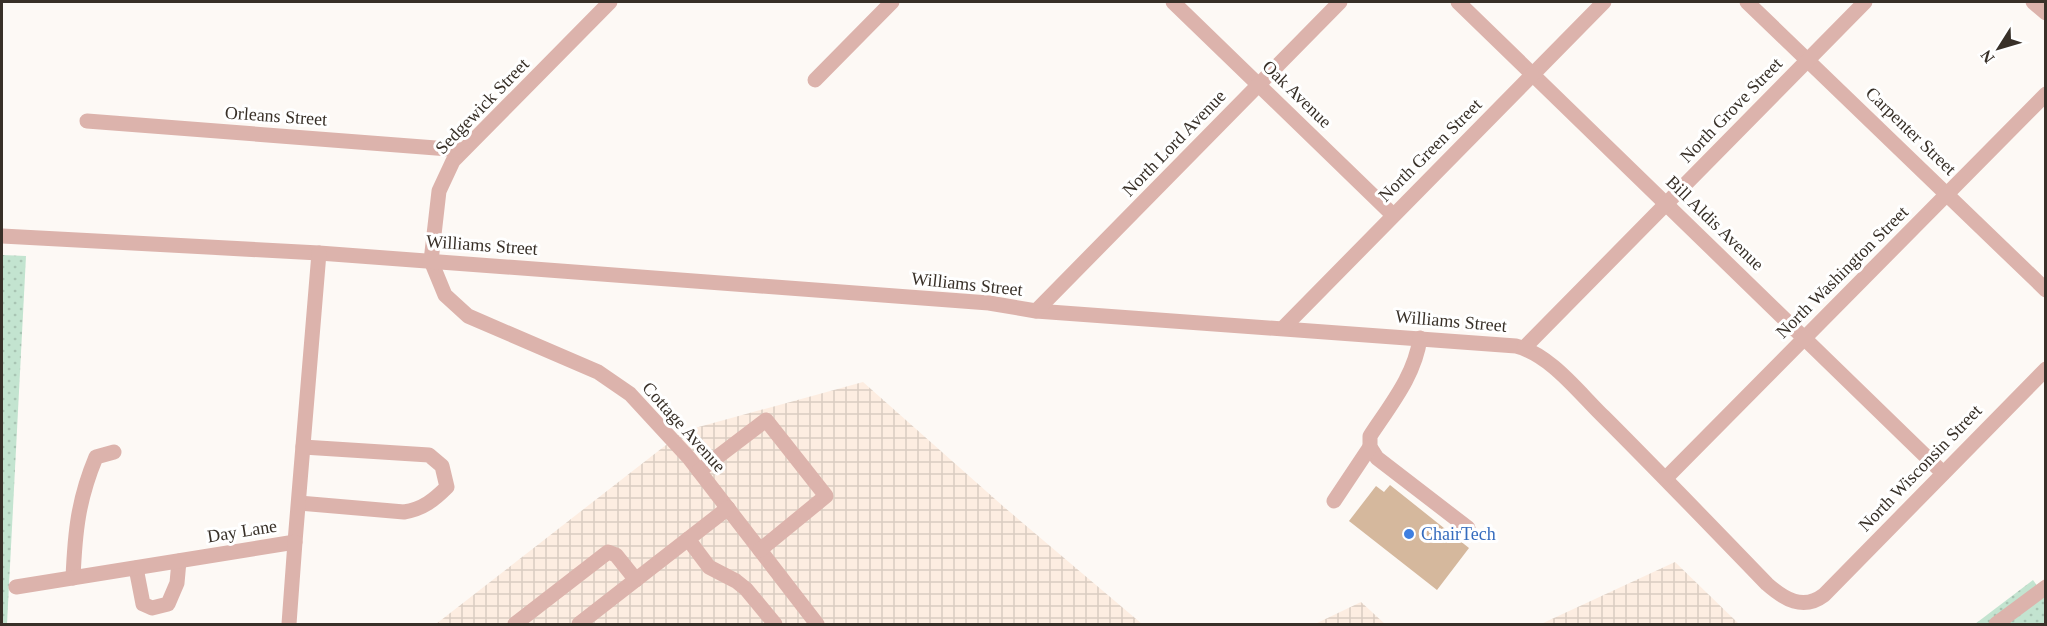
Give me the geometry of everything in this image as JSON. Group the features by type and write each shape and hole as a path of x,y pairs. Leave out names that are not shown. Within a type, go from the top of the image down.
{"street":[{"name":"Sedgewick Street","path":"431,261 440,186 445,173 462,150 610,2"},
{"path":"815,80 892,2"},
{"name":"Oak Avenue","path":"1173,2 1393,214"},
{"name":"North Lord Avenue","path":"1036,311 1340,2"},
{"name":"Bill Aldis Avenue","path":"1458,2 1943,473"},
{"name":"North Green Street","path":"1284,327 1604,2"},
{"name":"Carpenter Street","path":"1747,2 2046,291"},
{"name":"North Grove Street","path":"1524,348 1865,2"},
{"path":"2034,2 2046,13"},
{"name":"North Washington Street","path":"1666,478 2046,94"},
{"name":"Orleans Street","path":"87,121 462,150"},
{"name":"Williams Street","path":"2,236 431,261 989,303 1036,311 1284,327 1524,348 1555,370 1783,597 1806,603 1824,595"},
{"name":"Day Lane","path":"16,587 295,542 319,253"},
{"name":"Cottage Avenue","path":"431,261 445,295 468,316 597,372 637,402 699,471 817,624"},
{"path":"1420,338 1413,367 1370,436 1370,447 1377,458 1468,528"},
{"name":"North Wisconsin Street","path":"1824,595 2046,369"},
{"path":"699,471 766,420 826,496 760,550"},
{"path":"298,503 404,513 419,510 434,501 447,487 442,466 429,455 303,447"},
{"path":"1334,501 1370,447"},
{"path":"73,578 75,526 87,480 96,458 114,452"},
{"path":"579,624 728,508"},
{"path":"688,539 709,567 736,580 775,624"},
{"path":"289,624 295,542"},
{"path":"515,624 608,552 616,555 636,580"},
{"path":"136,568 143,604 152,608 168,604 177,583 179,561"},
{"path":"1996,624 2046,587"}],"shaded area":[{"path":"863,382 1004,507 1142,624 436,624 684,431"},
{"path":"1675,562 1739,624 1541,624"},
{"path":"1361,602 1385,624 1315,624"}],"green space":[{"path":"2,255 26,256 7,624 2,624"},
{"path":"2033,580 2045,597 2045,624 1975,624"}],"building":[{"name":"ChairTech","path":"1390,485 1469,548 1437,590 1349,521 1376,486 1384,492"}],"place":[{"name":"ChairTech","path":"1409,534"}]}
